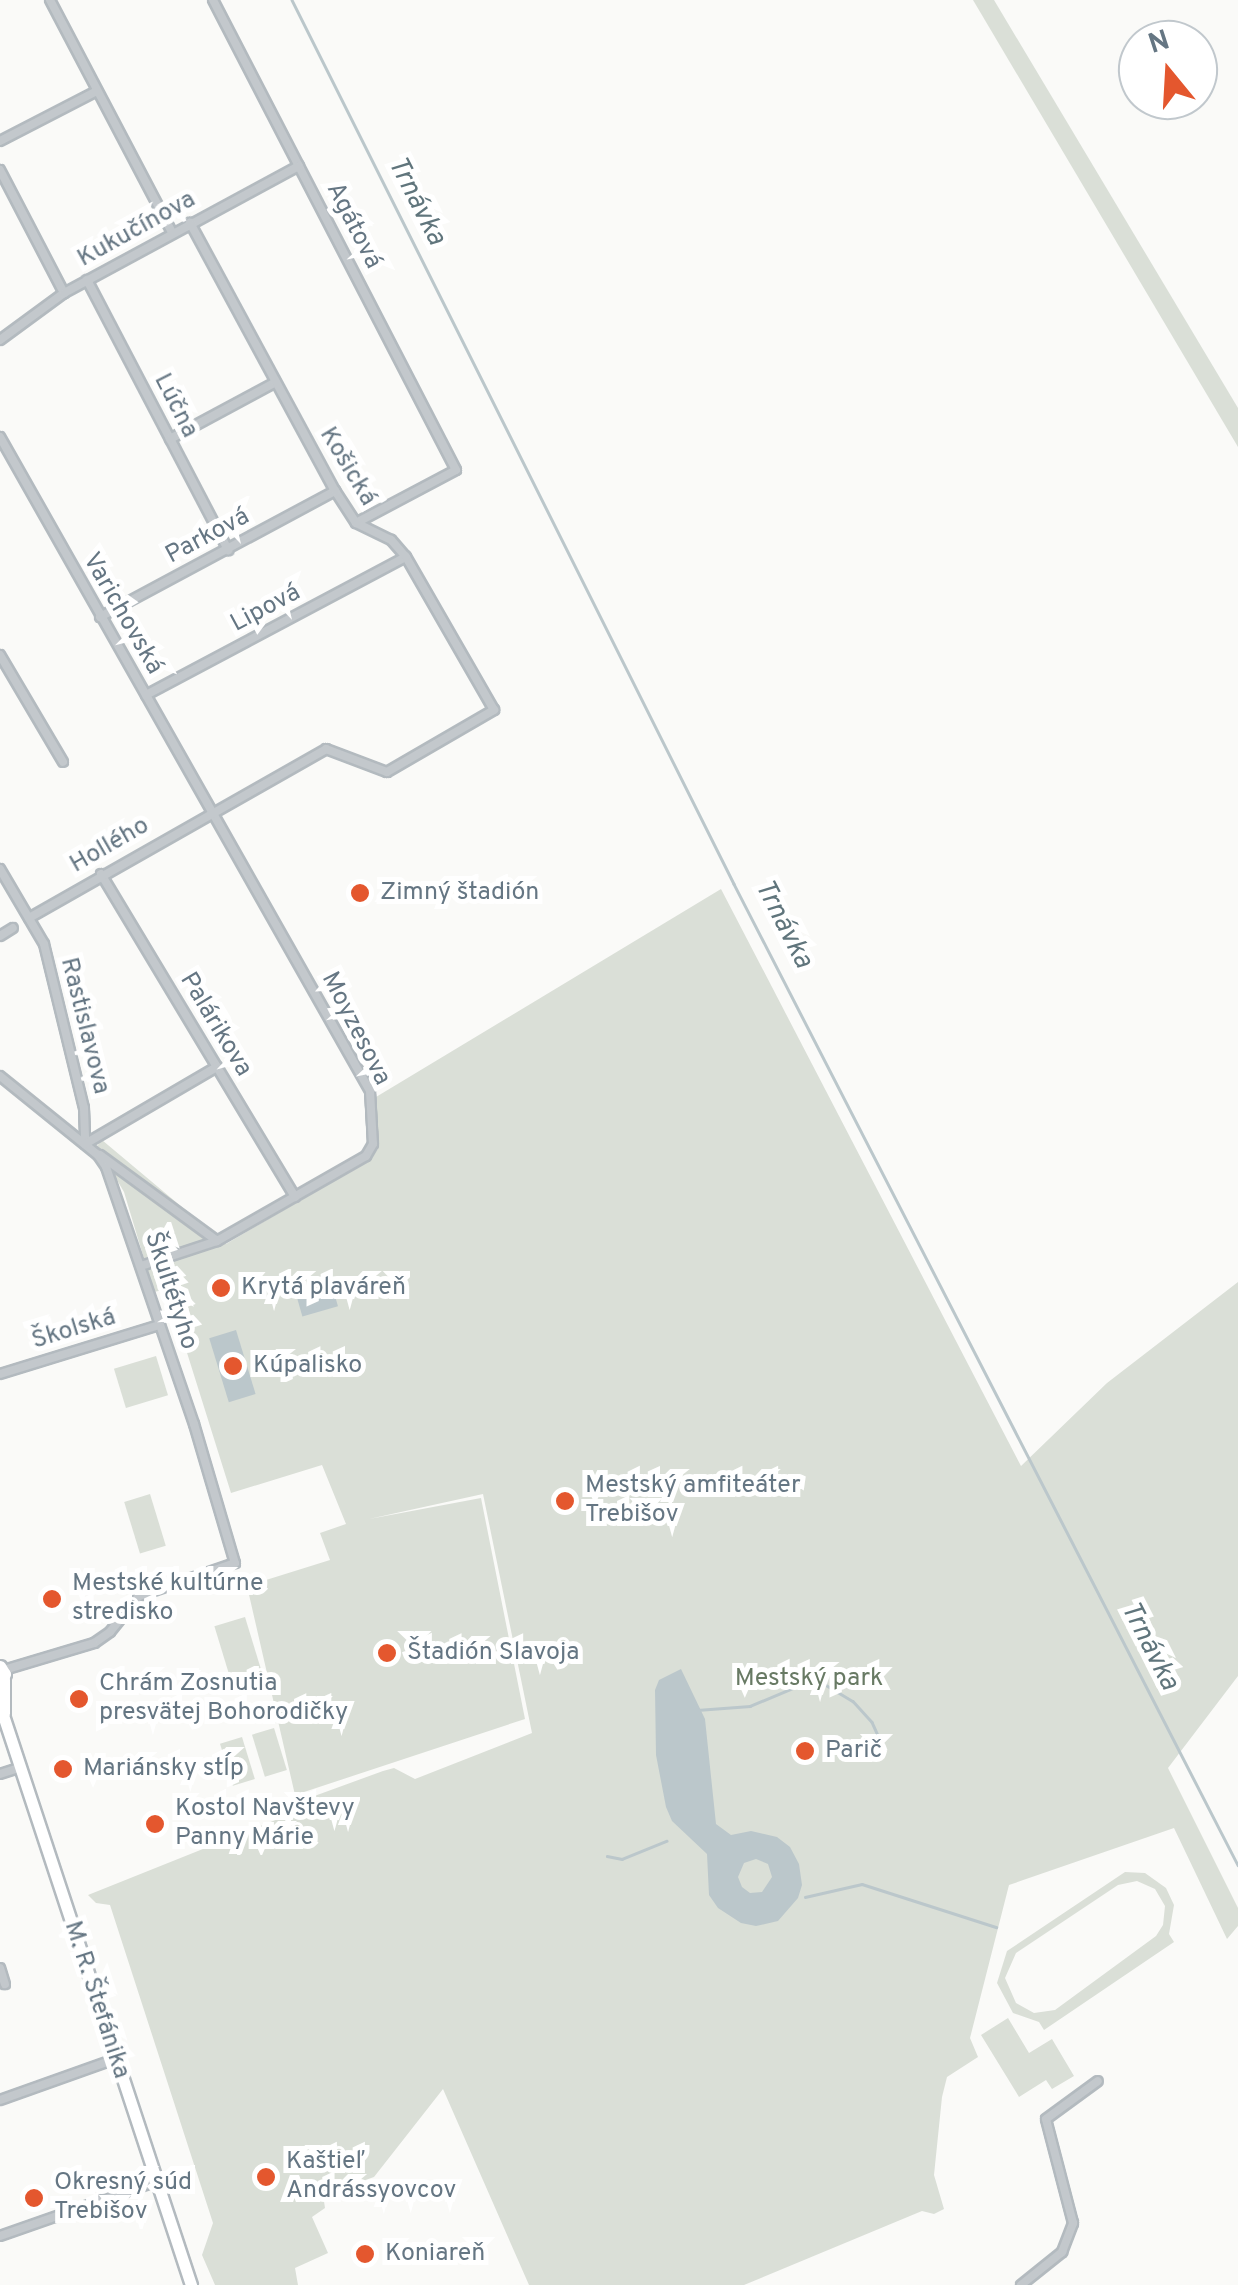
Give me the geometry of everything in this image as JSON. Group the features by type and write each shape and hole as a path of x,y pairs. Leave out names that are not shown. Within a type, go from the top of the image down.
{"street":[{"path":"50,0 172,232"},
{"name":"Agátová","path":"213,0 456,470 356,523"},
{"path":"0,141 98,91"},
{"name":"Kukučínova","path":"0,340 64,293 299,166"},
{"path":"0,170 64,293"},
{"name":"Košická","path":"190,223 335,491 356,523 391,540 406,557 494,710"},
{"name":"Lúčna","path":"87,280 228,550"},
{"path":"170,439 276,382"},
{"name":"Varichovská","path":"0,437 212,810"},
{"name":"Parková","path":"100,617 335,491"},
{"name":"Lipová","path":"146,695 406,557"},
{"path":"0,655 63,762"},
{"name":"Hollého","path":"29,918 212,810 326,749 387,772 494,710"},
{"name":"Moyzesova","path":"141,1266 217,1242 372,1150 370,1091 212,810"},
{"name":"Rastislavova","path":"0,869 29,918 48,962 84,1108 85,1144"},
{"name":"Palárikova","path":"101,874 295,1197"},
{"path":"0,936 13,928"},
{"path":"85,1144 217,1067"},
{"name":"Škultétyho","path":"0,1076 98,1155 117,1192 235,1563 139,1596 110,1632 94,1643 2,1675"},
{"path":"98,1155 112,1161 217,1242"},
{"name":"Školská","path":"0,1374 159,1325"},
{"name":"M. R. Štefánika","path":"2,1675 2,1710 191,2285"},
{"path":"0,1774 21,1767"},
{"path":"0,1968 5,1984"},
{"path":"0,2100 115,2059"},
{"path":"1021,2285 1055,2260 1070,2238 1073,2223 1046,2119 1098,2081"},
{"path":"0,2236 154,2182"}],"green space":[{"path":"973,0 994,0 1238,408 1238,447"},
{"name":"Mestský park","path":"721,889 1021,1466 1107,1383 1238,1282 1238,1676 1168,1768 1238,1908 1238,1926 1227,1939 1174,1828 1009,1885 970,2038 978,2057 947,2077 942,2097 934,2175 944,2209 934,2214 922,2211 744,2285 529,2285 443,2089 374,2177 323,2195 325,2208 312,2217 328,2253 295,2268 298,2285 215,2285 202,2255 213,2223 110,1905 96,1903 88,1895 283,1817 298,1802 394,1768 415,1779 532,1733 483,1494 369,1519 481,1498 525,1719 295,1795 247,1586 330,1560 320,1533 346,1524 322,1465 231,1493 167,1289 154,1292 124,1192 97,1146 102,1140 226,1244 370,1159 378,1149 376,1097"},
{"path":"156,1356 168,1395 126,1408 114,1369"},
{"path":"150,1494 166,1546 140,1554 124,1502"},
{"path":"245,1617 263,1675 232,1685 214,1626"},
{"path":"274,1728 287,1770 265,1777 252,1735"},
{"path":"242,1737 255,1779 233,1786 220,1744"},
{"path":"1125,1872 1145,1873 1166,1888 1174,1905 1169,1934 1174,1942 1044,2030 1039,2022 1013,2013 997,1983 1007,1951","holes":["1137,1881 1155,1889 1165,1906 1163,1925 1156,1936 1055,2010 1034,2013 1016,2003 1005,1978 1016,1953 1118,1885"]},
{"path":"1008,2018 1029,2053 1052,2039 1074,2076 1052,2089 1046,2080 1019,2097 981,2035"}],"shaded area":[{"path":"333,1289 338,1306 302,1317 297,1299"},
{"name":"Kúpalisko","path":"236,1330 256,1394 229,1402 209,1338"},
{"path":"681,1669 705,1719 716,1824 731,1835 751,1831 777,1837 790,1847 799,1864 802,1885 798,1898 778,1921 756,1926 741,1923 718,1908 709,1895 707,1854 672,1821 656,1755 655,1690 659,1680","holes":["756,1859 768,1864 772,1877 762,1892 750,1893 742,1887 738,1877 744,1863"]}],"waterway":[{"name":"Trnávka","path":"292,0 734,884 1238,1865"},
{"path":"697,1710 750,1706 800,1685 826,1685 853,1701 872,1722 884,1749"},
{"path":"607,1856 622,1859 666,1841"},
{"path":"805,1897 862,1884 996,1927"}],"place":[{"name":"Zimný štadión","path":"360,893"},
{"name":"Krytá plaváreň","path":"221,1288"},
{"name":"Kúpalisko","path":"233,1366"},
{"name":"Mestský amfiteáter Trebišov","path":"565,1501"},
{"name":"Mestské kultúrne stredisko","path":"52,1599"},
{"name":"Štadión Slavoja","path":"387,1653"},
{"name":"Chrám Zosnutia presvätej Bohorodičky","path":"79,1699"},
{"name":"Parič","path":"805,1751"},
{"name":"Mariánsky stĺp","path":"63,1769"},
{"name":"Kostol Navštevy Panny Márie","path":"155,1824"},
{"name":"Kaštieľ Andrássyovcov","path":"266,2177"},
{"name":"Okresný súd Trebišov","path":"34,2198"},
{"name":"Koniareň","path":"365,2254"}]}
